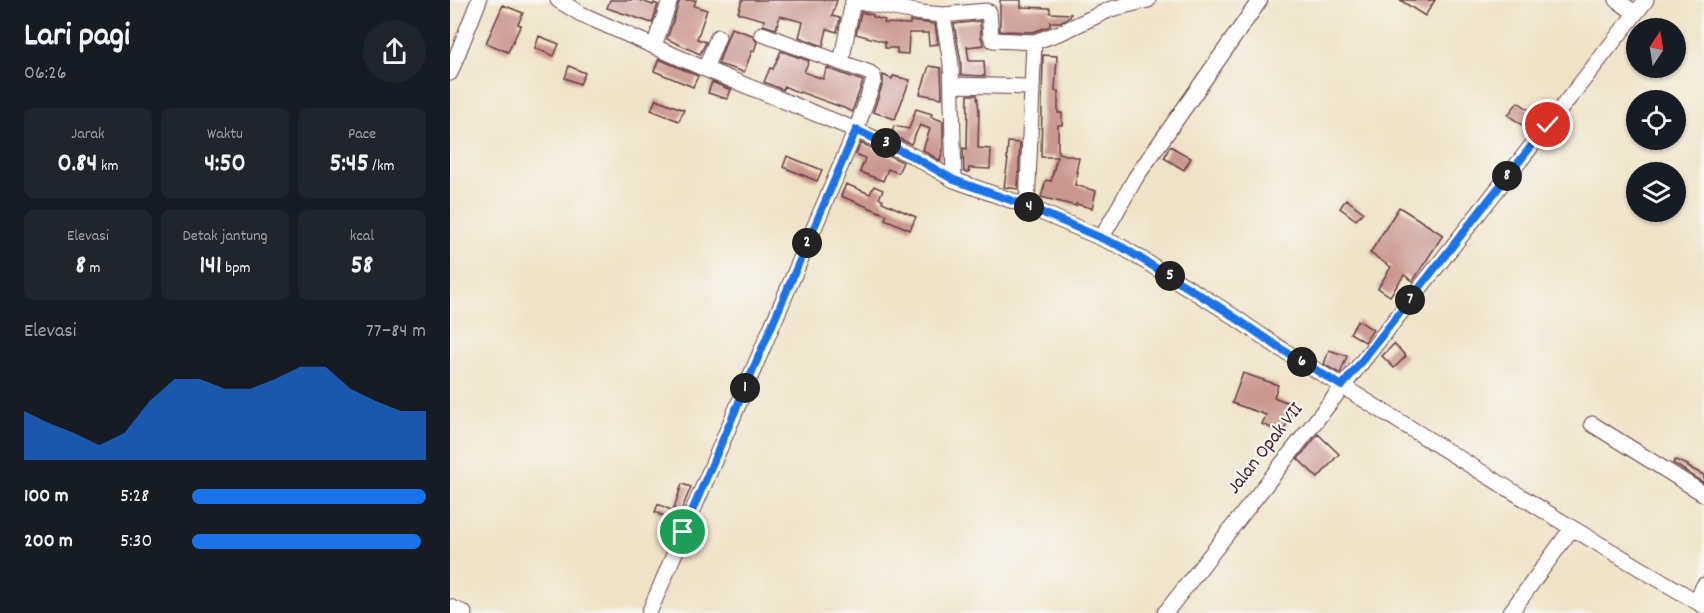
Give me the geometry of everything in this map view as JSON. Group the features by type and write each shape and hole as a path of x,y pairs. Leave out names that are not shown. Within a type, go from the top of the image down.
{"street":[{"path":"450,73 479,0"},
{"path":"558,0 583,7 654,46 705,69 856,130 912,156 954,180 1027,206 1122,247 1342,386 1700,604 1704,585"},
{"path":"654,46 670,0"},
{"path":"841,63 853,1 943,15 986,11 989,12 993,40 1034,42 1062,32 1113,4 1148,0"},
{"path":"1102,237 1136,177 1260,0"},
{"path":"1617,0 1635,13"},
{"name":"Jalan Opak VII","path":"1165,613 1646,0"},
{"path":"943,15 953,85 954,180"},
{"path":"648,613 856,130 874,78 870,73 762,34"},
{"path":"705,69 718,37"},
{"path":"1027,206 1034,42"},
{"path":"953,85 1032,87"},
{"path":"1592,424 1704,494"},
{"path":"1510,613 1572,528"},
{"path":"450,607 464,613"}],"building":[{"path":"610,0 639,0 658,5 652,23 607,8"},
{"path":"680,0 696,0 694,6 707,10 697,39 706,42 700,54 667,39"},
{"path":"742,0 837,0 832,16 840,18 837,32 827,29 823,46 799,37 803,22 780,16 776,29 763,25 764,20 738,13"},
{"path":"1000,0 1021,0 1021,7 1050,8 1050,13 1071,14 1070,17 1060,22 1050,22 1050,26 1033,32 1000,31"},
{"path":"1400,0 1435,0 1425,16"},
{"path":"503,5 523,13 518,24 521,25 508,52 486,43"},
{"path":"861,12 885,20 884,23 910,24 910,21 935,24 938,44 929,45 928,33 909,33 908,54 897,53 897,48 885,48 885,42 856,34"},
{"path":"980,21 984,45 967,47 969,61 984,61 985,76 961,75 954,24"},
{"path":"731,28 752,35 757,42 744,72 718,64"},
{"path":"539,36 559,44 554,56 535,48"},
{"path":"781,51 809,61 804,72 823,79 827,68 863,81 852,112 784,86 783,90 764,82"},
{"path":"1043,55 1057,56 1055,91 1058,91 1058,113 1062,113 1062,125 1058,125 1058,153 1079,158 1075,185 1096,191 1092,208 1041,197 1046,180 1051,181 1057,157 1041,157"},
{"path":"659,59 698,76 693,87 654,71"},
{"path":"569,66 585,73 580,84 565,78"},
{"path":"929,66 941,68 942,98 920,94"},
{"path":"883,75 892,79 893,76 910,80 895,119 873,112 883,83"},
{"path":"712,82 731,90 727,99 708,93"},
{"path":"968,95 977,95 978,148 991,149 990,169 969,168 969,172 964,172 963,148 967,149"},
{"path":"656,99 684,110 679,121 651,110"},
{"path":"1518,102 1538,116 1528,129 1508,115"},
{"path":"916,109 932,114 931,117 943,121 943,149 940,161 923,150 930,129 920,125 911,144 891,135 894,126 909,129"},
{"path":"1008,142 1020,143 1018,189 1004,187"},
{"path":"861,143 903,162 898,173 888,169 883,181 860,172 865,158 856,154"},
{"path":"1170,146 1191,158 1184,170 1164,158"},
{"path":"787,156 822,170 817,181 783,167"},
{"path":"846,184 870,194 874,186 883,190 879,198 883,200 882,202 916,217 910,230 885,219 887,215 841,196"},
{"path":"1346,199 1363,212 1356,220 1340,208"},
{"path":"1399,207 1443,235 1413,281 1404,275 1390,296 1378,288 1391,267 1370,253"},
{"path":"1358,320 1373,330 1365,342 1350,333"},
{"path":"1394,344 1406,356 1394,368 1382,356"},
{"path":"1329,350 1347,356 1340,374 1324,364"},
{"path":"1243,373 1278,385 1274,397 1294,405 1283,433 1262,424 1266,415 1232,403"},
{"path":"1318,434 1339,454 1318,478 1298,459"},
{"path":"1675,460 1704,475 1704,483 1673,463"},
{"path":"682,484 691,487 671,535 666,533 670,519 655,512 658,504 673,511"}],"route":[{"path":"683,532 856,130 912,156 954,180 1027,206 1122,247 1342,386 1548,125"}]}
